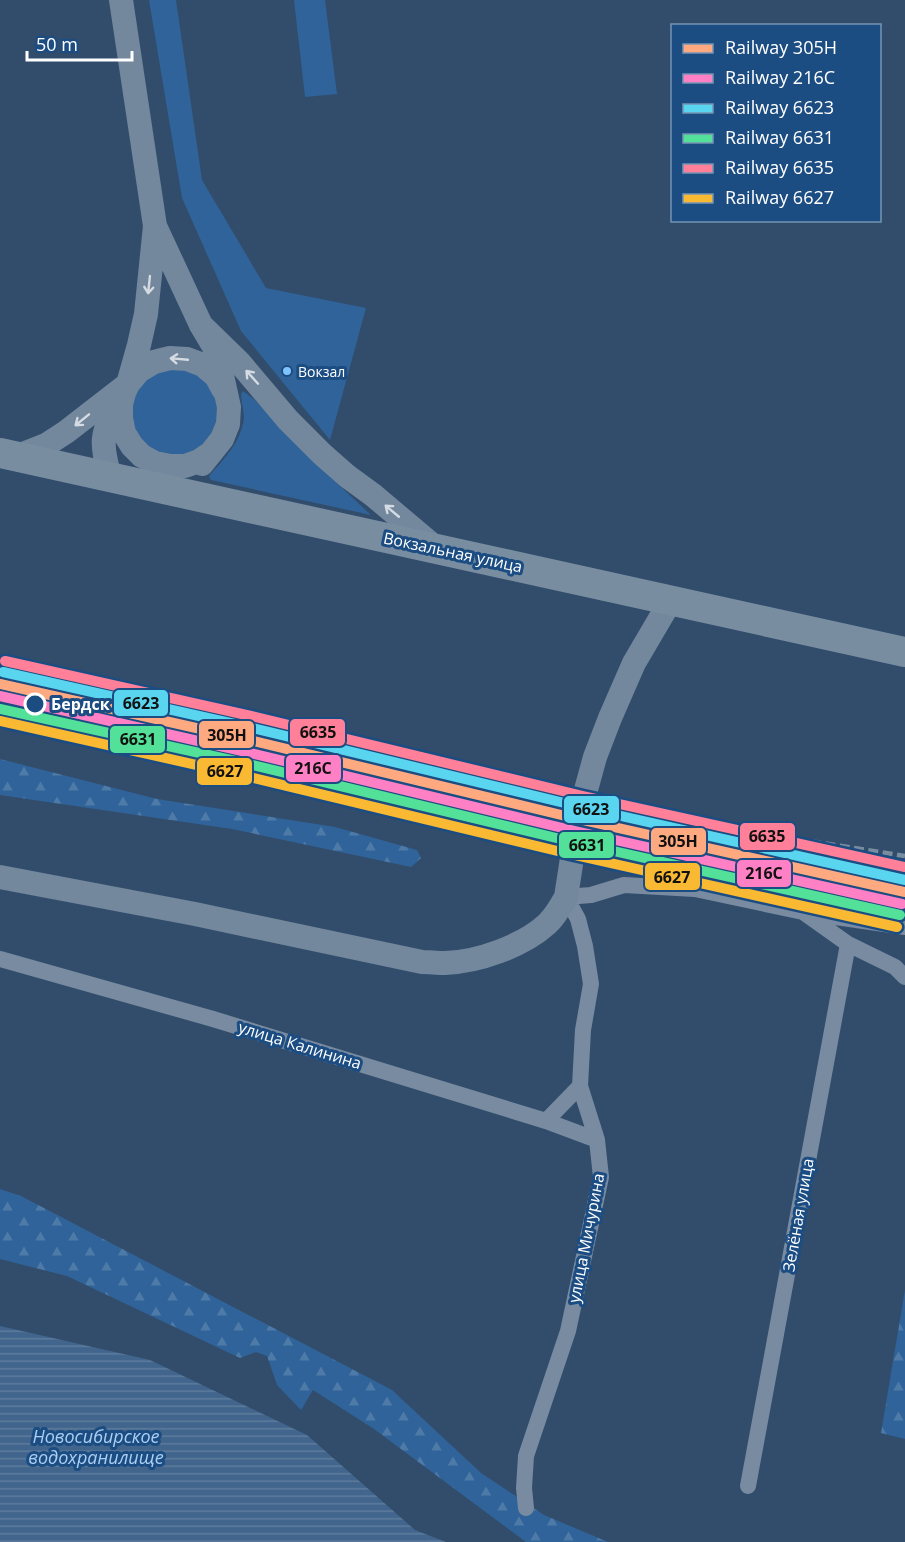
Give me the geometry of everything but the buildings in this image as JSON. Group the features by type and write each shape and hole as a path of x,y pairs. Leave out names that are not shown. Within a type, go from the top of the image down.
{"highway":[{"name":"Вокзальная улица","path":"9,454 110,477 182,487 437,549 905,652"}],"main road":[{"path":"121,0 154,226 146,314 121,418 124,433 132,446 142,456 155,463 185,466 211,453"},
{"path":"154,226 201,325 214,347 229,407 228,424 222,440 182,487"},
{"path":"201,325 239,362 288,420 322,454 437,549"},
{"path":"110,477 104,455 104,434 110,417 139,371 154,362 170,358 187,359 202,365 216,376 225,391"},
{"path":"9,454 46,445 125,394"},
{"path":"0,877 422,962 447,963 475,959 501,951 530,937 549,923 566,897 581,806 610,718 634,663 671,600"}],"street":[{"path":"566,897 591,895 624,885 695,889 803,912 905,927"},
{"name":"улица Мичурина","path":"526,1508 524,1488 526,1456 568,1330 601,1177 597,1140 580,1086 583,1029 591,984 578,920 566,897"},
{"path":"803,912 848,944 895,967 905,977"},
{"name":"Зелёная улица","path":"748,1486 848,944"},
{"name":"улица Калинина","path":"0,959 213,1019 546,1121 597,1140"},
{"path":"546,1121 580,1086"}],"green space":[{"path":"149,0 176,0 202,180 266,288 366,308 330,440 241,331 182,198"},
{"path":"294,0 325,0 337,94 305,97"},
{"path":"174,367 199,374 211,386 218,411 211,436 199,448 174,455 149,448 137,436 130,411 137,386 149,374"},
{"path":"243,391 255,400 309,457 371,515 211,480 209,476 231,450 242,427 244,418 241,394"},
{"path":"0,759 157,799 335,827 417,850 421,858 411,867 232,829 0,795"},
{"path":"0,1189 21,1196 392,1390 481,1473 544,1515 608,1542 526,1542 374,1429 313,1390 301,1410 277,1385 267,1356 256,1352 240,1358 67,1276 0,1259"},
{"path":"905,1290 905,1439 881,1433"}],"water":[{"name":"Новосибирское водохранилище","path":"0,1326 150,1360 307,1435 415,1530 446,1542 0,1542"}],"railway":[{"path":"540,792 733,829 905,856"}],"rail line":[{"name":"6635","path":"5,661 251,716 583,796 905,867"},
{"name":"6623","path":"3,672 905,880"},
{"name":"305Н","path":"0,684 245,739 578,819 905,892"},
{"name":"216С","path":"0,696 575,831 902,904"},
{"name":"6631","path":"0,709 240,762 573,842 900,915"},
{"name":"6627","path":"0,721 237,774 570,854 897,927"}],"place":[{"name":"Вокзал","path":"287,371"},
{"name":"Бердск","path":"35,704"}]}
